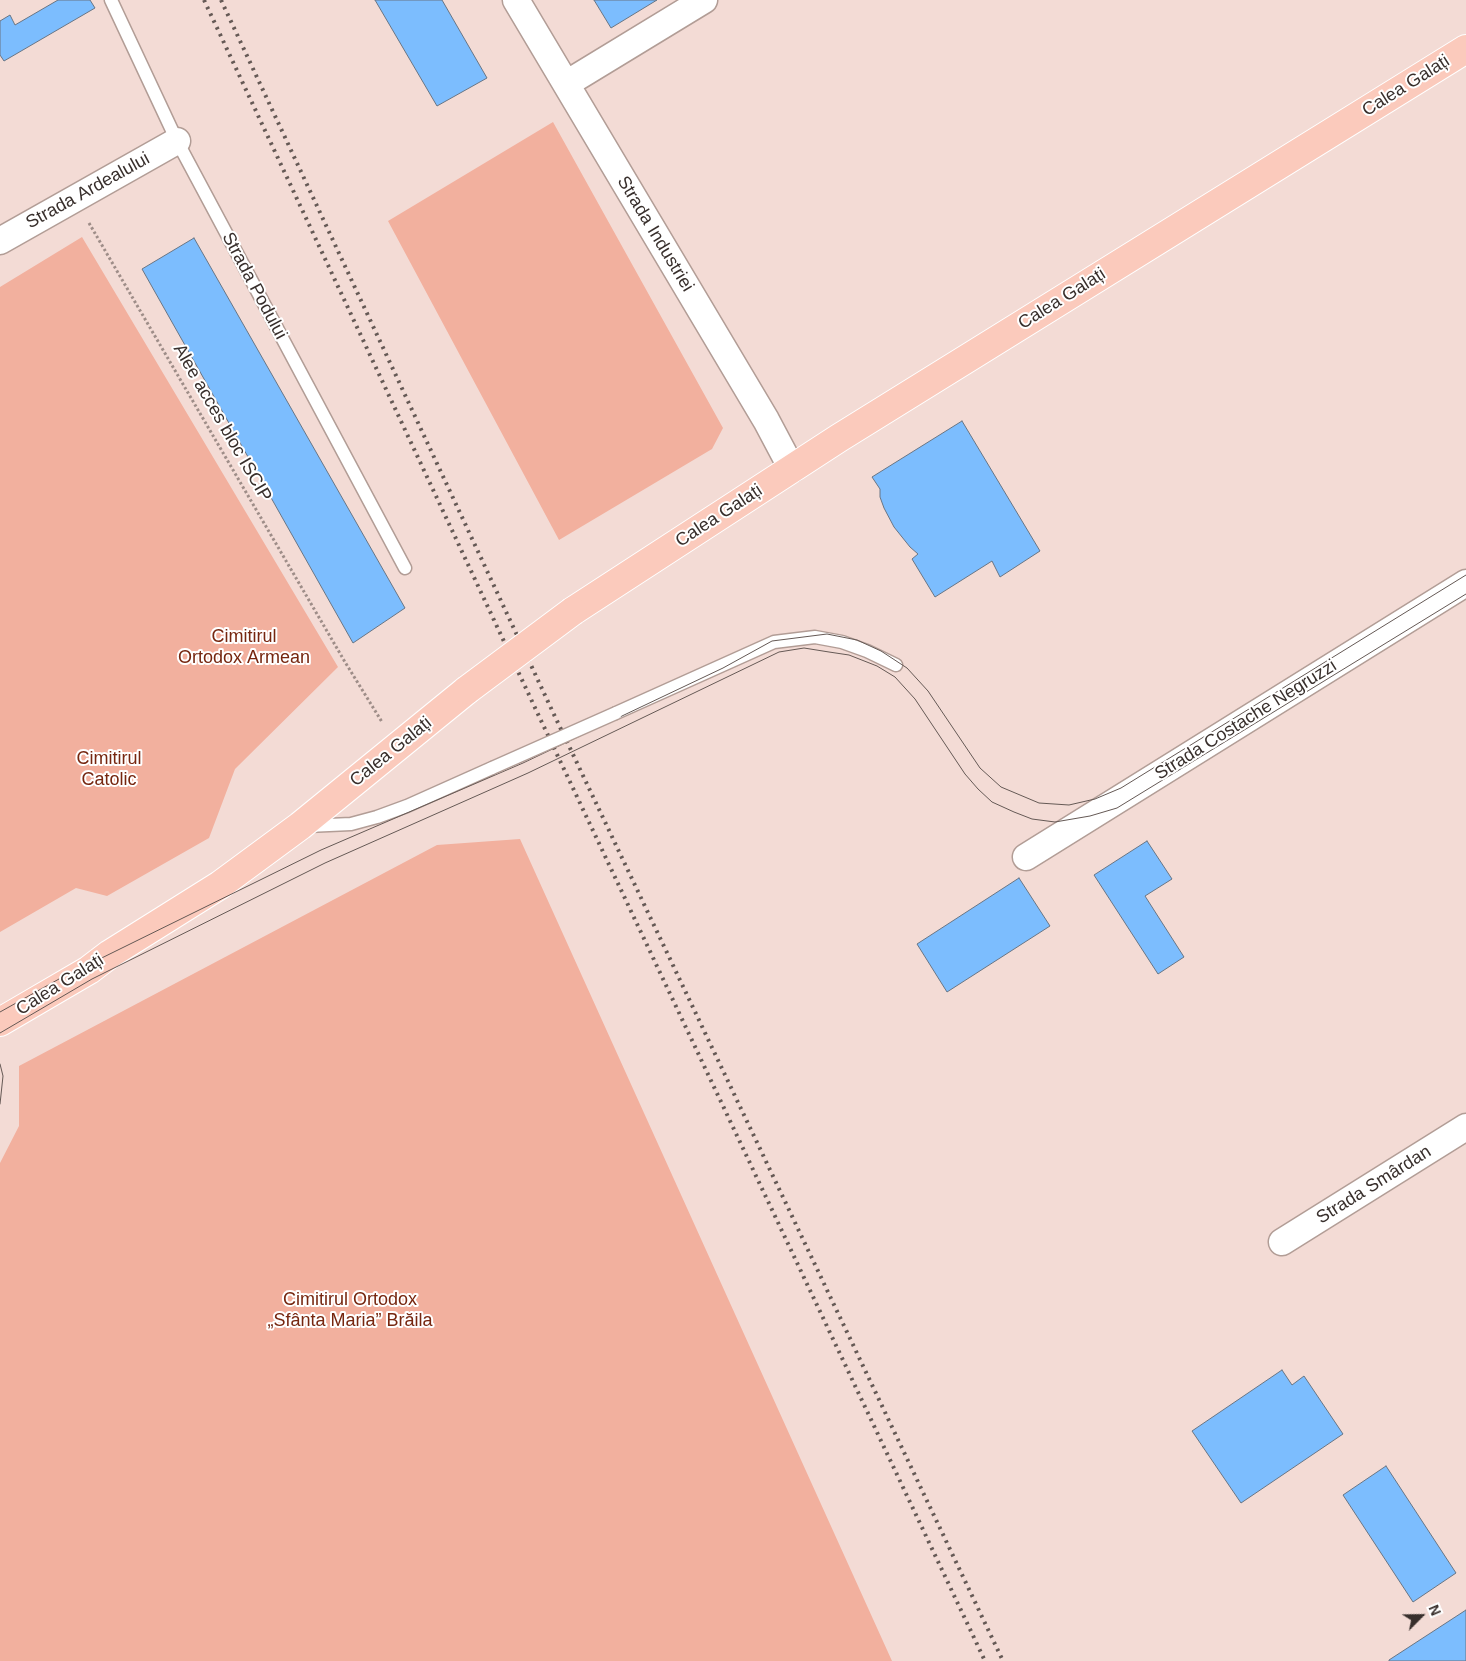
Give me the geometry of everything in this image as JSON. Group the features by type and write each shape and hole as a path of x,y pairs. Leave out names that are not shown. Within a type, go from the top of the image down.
{"main road":[{"name":"Calea Galați","path":"0,1022 89,970 110,954 220,884 300,826 466,690 573,611 792,469 1243,186 1466,49"}],"street":[{"name":"Strada Industriei","path":"516,0 766,420 792,469"},
{"path":"566,84 704,0"},
{"name":"Strada Ardealului","path":"0,241 177,141"},
{"name":"Strada Costache Negruzzi","path":"1026,857 1466,583"},
{"name":"Strada Smârdan","path":"1282,1242 1466,1127"}],"lane":[{"name":"Strada Podului","path":"111,0 177,141 405,568"},
{"path":"300,826 351,824 407,806 774,642 815,637 842,642 867,651 896,665"}],"path":[{"name":"Alee acces bloc ISCIP","path":"75,198 397,746"}],"green space":[{"path":"553,122 723,428 712,449 559,540 388,221"},
{"path":"82,237 338,667 235,769 209,838 107,896 76,888 0,932 0,287"},
{"name":"Cimitirul Ortodox „Sfânta Maria” Brăila","path":"520,839 892,1661 0,1661 0,1163 19,1126 19,1066 437,845"}],"building":[{"path":"58,0 90,0 95,8 4,61 0,55 0,21 10,15 15,25"},
{"path":"375,0 442,0 487,78 437,106"},
{"path":"594,0 657,0 611,28"},
{"path":"194,238 405,608 353,643 142,269"},
{"path":"962,421 1040,551 1000,577 992,561 935,597 912,559 918,554 894,527 884,508 880,497 880,489 872,477"},
{"path":"1147,841 1172,879 1145,896 1184,957 1158,974 1094,875"},
{"path":"1019,878 1050,926 947,992 917,944"},
{"path":"1282,1370 1292,1385 1304,1376 1343,1434 1241,1503 1192,1431"},
{"path":"1386,1466 1456,1573 1413,1602 1343,1495"},
{"path":"1466,1610 1466,1661 1389,1661 1389,1660"}],"tram line":[{"path":"0,1012 59,979 321,850 523,763 723,668 772,641 827,634 857,640 881,651 907,668 928,691 980,768 1001,787 1039,803 1069,805 1095,799 1121,788 1466,575"},
{"path":"0,1033 92,979 325,863 528,773 779,652 804,648 849,655 877,666 895,677 915,699 965,774 992,802 1032,819 1055,822 1090,816 1117,808 1466,594"},
{"path":"0,1064 3,1076 0,1104"}],"railway":[{"path":"204,0 537,712 985,1661"},
{"path":"221,0 550,706 1003,1661"}],"park label":[{"name":"Cimitirul Ortodox Armean","path":"244,648"},
{"name":"Cimitirul Catolic","path":"109,770"}]}
